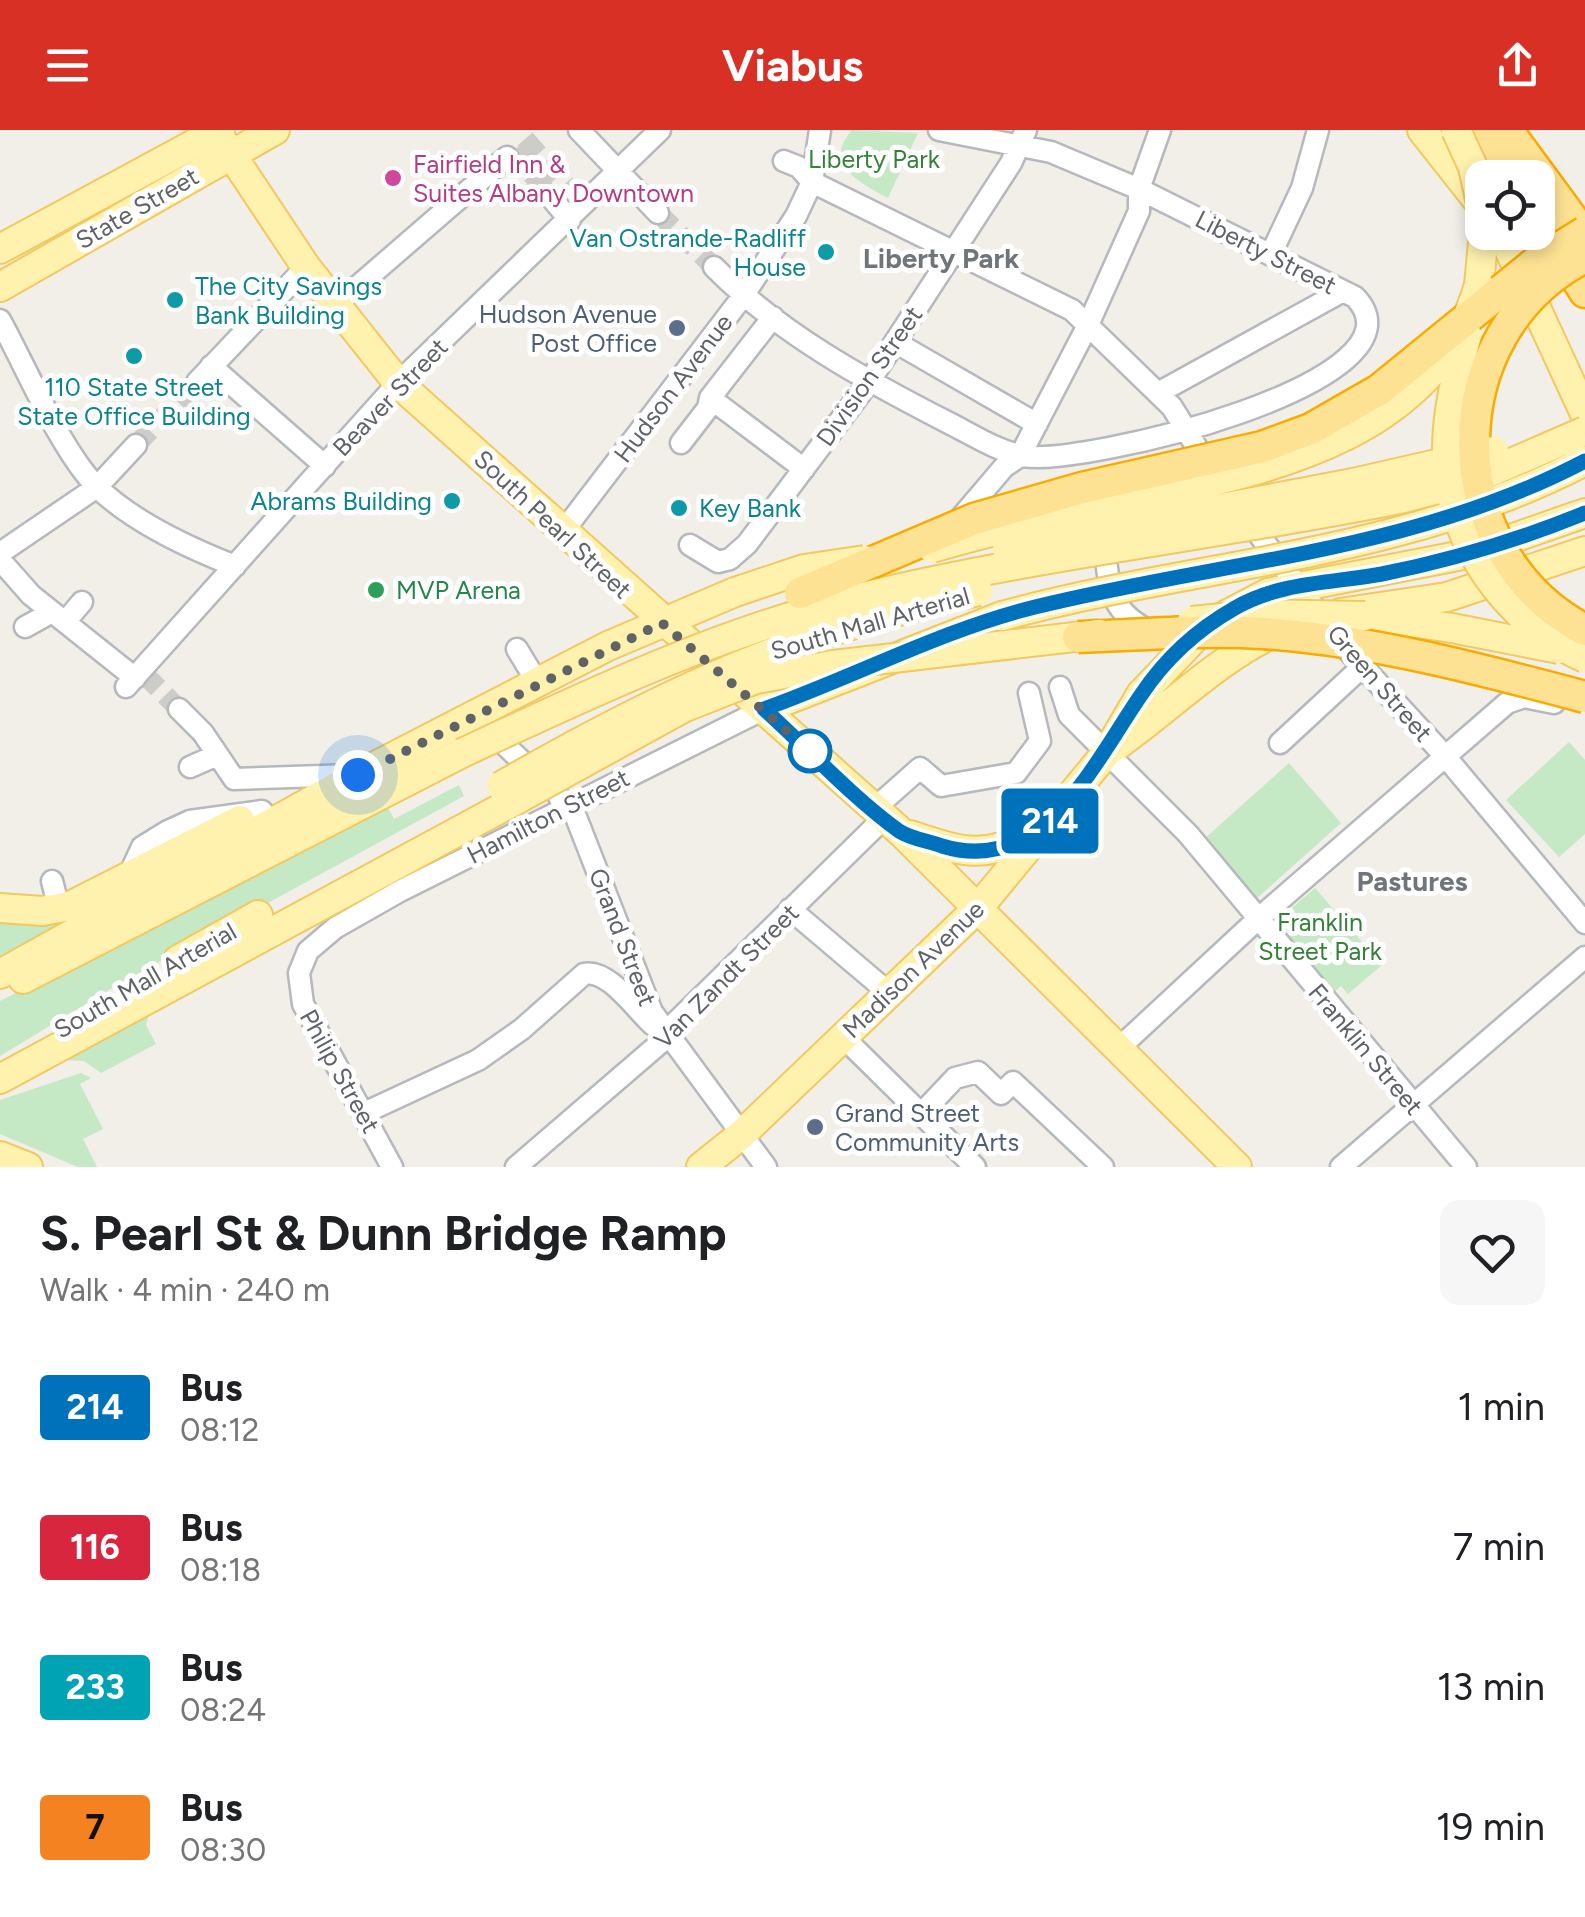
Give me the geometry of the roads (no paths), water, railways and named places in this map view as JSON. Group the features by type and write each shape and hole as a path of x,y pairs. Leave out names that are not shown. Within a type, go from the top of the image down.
{"highway":[{"path":"1481,130 1500,160"},
{"path":"800,593 974,519 1048,497 1262,447 1312,429 1379,390 1535,263 1585,234 1508,130"},
{"path":"1555,244 1585,292"},
{"path":"1585,257 1534,293 1500,339 1475,404 1471,451 1479,500 1502,552 1536,596 1585,630"},
{"path":"1078,637 1187,631 1306,637 1376,648 1585,697"}],"main road":[{"name":"State Street","path":"0,249 221,137 275,130"},
{"path":"1422,130 1465,186"},
{"path":"1456,130 1470,160"},
{"name":"State Street","path":"0,287 221,137"},
{"name":"South Pearl Street","path":"221,137 306,267 398,383 662,623 887,819 1238,1167"},
{"path":"1482,250 1479,285 1447,436 1448,478 1456,512 1481,566 1514,608 1547,637 1585,656"},
{"path":"0,974 358,775 537,682 662,623 773,577 840,562 997,551 1354,483 1476,456 1585,416 1509,250"},
{"path":"462,753 600,680 800,593 942,546 1249,474 1335,442 1391,410 1426,378 1462,328 1479,285"},
{"name":"South Mall Arterial","path":"0,990 462,753 648,666 825,607 942,580 1404,498 1472,480 1585,431"},
{"name":"South Mall Arterial","path":"0,1064 244,923 507,793 658,699 747,660 844,626 1006,585 1433,504 1514,479 1585,450"},
{"path":"764,709 1002,616 1398,535 1479,507 1585,461"},
{"name":"Madison Avenue","path":"701,1167 741,1135 979,907 1107,752 1141,694 1183,646 1238,605 1299,585 1430,564 1585,513"},
{"name":"Madison Avenue","path":"1107,752 1250,644 1322,615 1447,597 1571,561 1585,551"},
{"path":"0,1079 507,793 756,679 833,665 1263,614 1364,616 1585,656"},
{"path":"0,908 59,908 196,838 358,775"},
{"path":"887,819 960,852 982,853 1012,845 1044,827"},
{"path":"0,1156 28,1167"}],"street":[{"path":"579,130 658,213"},
{"name":"Beaver Street","path":"59,617 136,678 159,637 235,566 351,426 660,130"},
{"name":"Hudson Avenue","path":"562,533 742,296 796,216 812,182 820,130"},
{"name":"Liberty Street","path":"940,130 1024,137 1271,254 1343,291 1368,310 1371,324 1351,354 1320,378 1258,409 1187,426"},
{"path":"957,522 1004,467 1020,456 1088,325 1139,210 1138,188 1160,130"},
{"path":"1271,254 1302,188 1318,130"},
{"name":"Division Street","path":"690,545 718,562 730,559 768,516 869,382 1024,137"},
{"path":"336,305 507,157"},
{"name":"Green Street","path":"784,161 799,167 812,182 1072,310 1088,325 1187,426 1213,474 1362,667 1444,755 1585,923"},
{"path":"561,195 577,213"},
{"path":"306,267 204,374 310,473"},
{"path":"714,267 742,296 869,382 1020,456 1045,459 1187,426"},
{"path":"1158,393 1343,291"},
{"path":"681,443 708,408 710,398 773,317"},
{"path":"0,320 75,457 97,486 155,526 235,566"},
{"path":"895,342 1036,424"},
{"path":"705,345 734,367"},
{"path":"710,398 804,468"},
{"path":"59,617 0,557 97,486 136,446"},
{"path":"1088,451 1113,602 1135,624 1183,646"},
{"path":"25,627 59,617 82,602"},
{"path":"517,649 537,682"},
{"path":"1280,744 1362,667"},
{"name":"Franklin Street","path":"1060,686 1069,716 1192,838 1466,1167"},
{"name":"Van Zandt Street","path":"516,1167 666,1038 674,1024 887,819 920,768 942,786 1016,773 1040,741 1030,693"},
{"path":"1119,1048 1260,918 1507,702 1524,697 1585,710"},
{"name":"Hamilton Street","path":"336,928 567,806 764,709"},
{"path":"179,710 234,779 358,775"},
{"name":"Grand Street","path":"474,715 567,806 594,858 638,984 666,1038 766,1167"},
{"path":"190,767 218,755"},
{"path":"130,875 146,842 190,821 262,811"},
{"path":"52,881 59,908"},
{"path":"790,910 889,993"},
{"name":"Philip Street","path":"336,928 315,944 300,966 296,1008 364,1114 368,1142 392,1167"},
{"path":"1341,1167 1585,956"},
{"path":"364,1114 478,1060 584,974 599,974 666,1038"},
{"path":"843,1037 975,1167"},
{"path":"921,1114 955,1078 978,1072 1001,1094 1013,1082 1103,1167"}],"tunnel":[{"path":"525,139 569,189"},
{"path":"513,151 553,200"},
{"path":"658,213 714,267"},
{"path":"136,445 197,382"},
{"path":"144,674 179,709"}],"place":[{"name":"Fairfield Inn & Suites Albany Downtown","path":"393,178"},
{"name":"Van Ostrande-Radliff House","path":"826,252"},
{"name":"The City Savings Bank Building","path":"175,300"},
{"name":"Hudson Avenue Post Office","path":"677,328"},
{"name":"110 State Street State Office Building","path":"134,356"},
{"name":"Abrams Building","path":"452,501"},
{"name":"Key Bank","path":"679,508"},
{"name":"MVP Arena","path":"376,590"},
{"name":"Grand Street Community Arts","path":"815,1127"}],"district":[{"name":"Liberty Park","path":"941,258"},
{"name":"Pastures","path":"1412,881"}],"park label":[{"name":"Franklin Street Park","path":"1320,936"}]}
